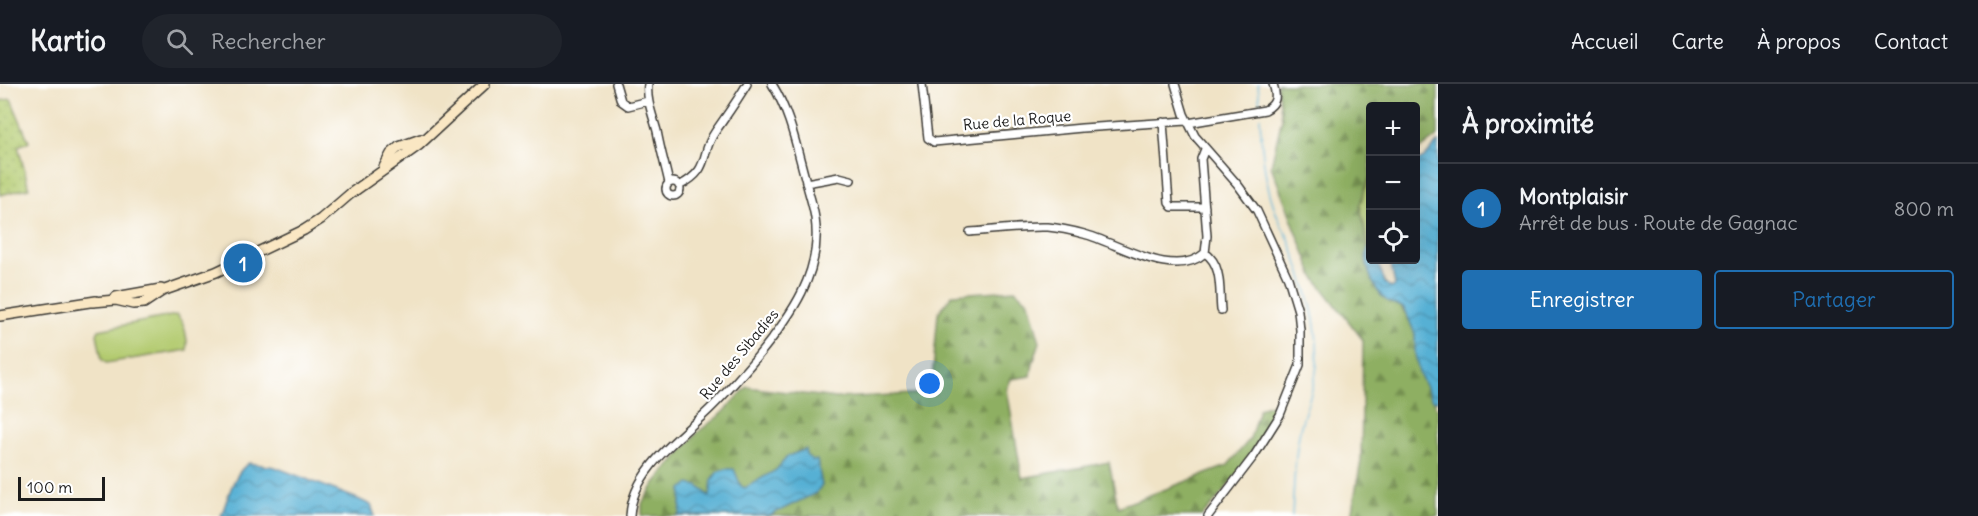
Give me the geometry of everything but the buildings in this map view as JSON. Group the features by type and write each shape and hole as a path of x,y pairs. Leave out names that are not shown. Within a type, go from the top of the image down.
{"main road":[{"path":"0,316 93,302 116,300 144,303 157,293 216,272 304,230 378,173 419,145 485,84"}],"street":[{"path":"616,84 621,101 628,106 648,101"},
{"path":"648,84 648,101 669,183 666,191 670,196 677,195 679,186 700,171 713,134 723,123 747,84"},
{"name":"Rue des Sibadies","path":"630,516 632,501 637,489 655,462 681,435 718,403 785,323 803,294 816,233 815,217 785,106 772,84"},
{"name":"Rue de la Roque","path":"922,84 928,138 934,142 1163,122 1188,122"},
{"path":"1175,84 1188,122 1205,149 1238,185 1257,211 1288,278 1298,311 1300,365 1287,400 1254,456 1208,516"},
{"path":"1188,122 1271,107 1276,97 1273,84"},
{"path":"1163,122 1169,203 1172,207 1204,207"},
{"path":"970,232 1048,227 1085,234 1156,260 1174,264 1198,260 1205,253 1207,236 1201,159 1205,149"},
{"path":"806,183 840,177 852,180"},
{"path":"669,183 676,183 679,186"},
{"path":"1205,253 1215,261 1217,267 1221,310"}],"green space":[{"path":"1277,84 1438,84 1438,136 1420,149 1420,102 1366,102 1366,187 1360,204 1366,238 1366,264 1373,264 1413,325 1436,408 1438,408 1438,516 1351,516 1361,461 1363,340 1314,277 1271,166 1282,118"},
{"path":"11,99 29,142 18,146 29,188 0,195 0,101"},
{"path":"1366,187 1366,236 1360,204"},
{"path":"1016,290 1029,302 1040,342 1031,376 1011,379 1007,389 1022,478 1109,462 1118,507 1227,466 1250,439 1259,409 1267,405 1277,406 1270,423 1243,465 1202,516 642,516 642,504 655,483 698,432 724,412 747,387 836,398 931,393 938,313 953,294"},
{"path":"176,315 185,331 187,350 106,363 102,360 97,334 99,330"}],"water":[{"path":"1438,142 1438,401 1432,400 1419,373 1415,354 1415,334 1404,308 1388,301 1377,290 1367,264 1378,264 1385,283 1392,288 1395,285 1391,264 1420,264 1420,160"},
{"path":"806,449 806,455 813,461 817,460 822,485 816,493 769,516 677,516 680,515 682,489 689,484 698,486 710,496 712,480 717,472 734,469 741,486 745,488 776,470 788,456"},
{"path":"249,463 275,467 358,499 371,505 375,516 221,516 235,480 243,467"}],"waterway":[{"path":"1258,84 1260,106"},
{"path":"1260,117 1262,149 1270,195 1305,285 1316,331 1315,380 1298,441 1292,516"}],"place":[{"name":"Montplaisir","path":"243,263"}]}
